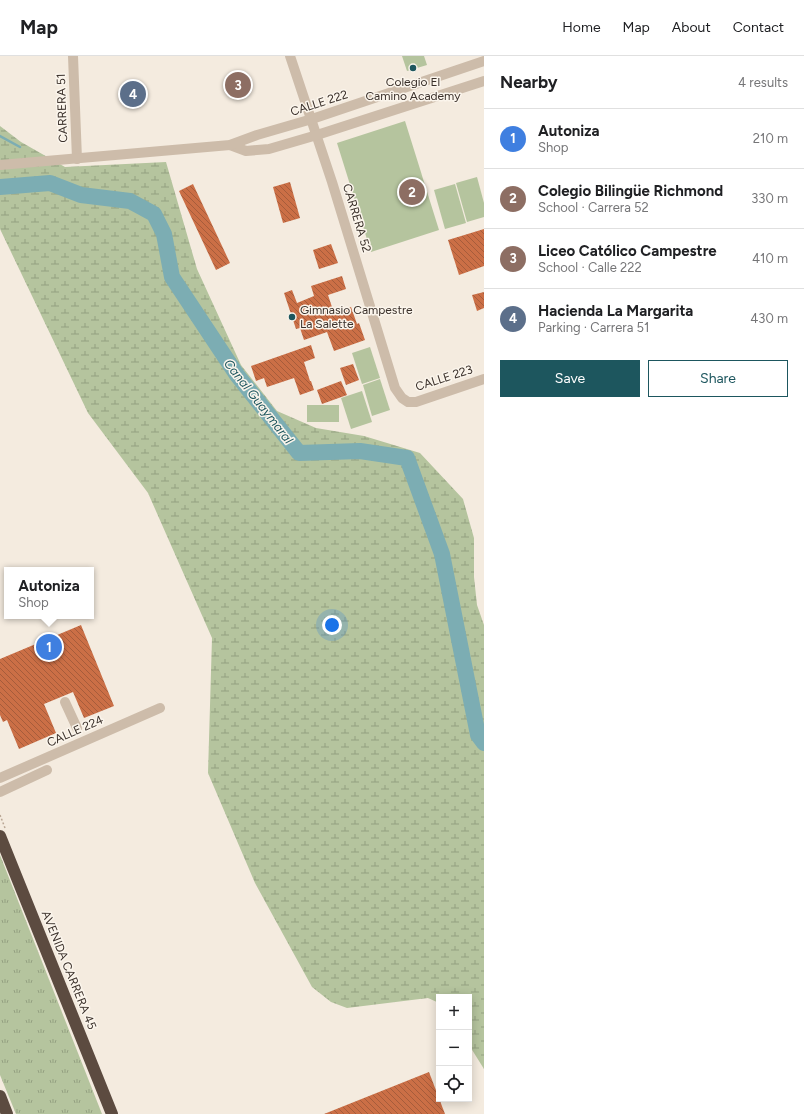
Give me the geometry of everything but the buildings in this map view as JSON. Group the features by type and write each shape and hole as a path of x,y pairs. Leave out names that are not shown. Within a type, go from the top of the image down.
{"highway":[{"name":"AVENIDA CARRERA 45","path":"0,836 112,1114"},
{"path":"0,1096 7,1114"}],"street":[{"name":"CARRERA 51","path":"73,56 77,159"},
{"name":"CARRERA 52","path":"290,56 312,119 395,388"},
{"name":"CALLE 222","path":"0,165 230,145 257,134 312,119 484,61"},
{"name":"CALLE 222","path":"230,145 246,151 269,149 484,81"},
{"name":"CALLE 223","path":"395,388 402,398 408,402 416,402 484,379"},
{"path":"65,702 77,728"},
{"name":"CALLE 224","path":"0,778 160,708"},
{"path":"0,792 47,770"}],"green space":[{"path":"402,56 424,56 427,65 407,71"},
{"path":"405,121 439,230 371,252 337,143"},
{"path":"0,126 21,142 65,167 166,162 197,269 241,365 277,411 316,428 364,436 420,453 463,499 474,538 474,577 477,605 484,625 484,1069 472,1050 472,994 436,994 436,1002 428,998 347,1008 331,1002 312,987 255,883 208,773 212,638 148,493 88,413 0,229"},
{"path":"477,177 484,203 484,217 467,222 456,183"},
{"path":"455,184 466,223 445,229 434,190"},
{"path":"370,347 380,378 362,384 352,353"},
{"path":"380,379 390,410 372,416 363,385"},
{"path":"362,391 372,422 351,429 341,398"},
{"path":"307,405 339,405 339,422 307,422"},
{"path":"0,855 102,1114 16,1114 0,1075"}],"waterway":[{"path":"0,136 20,147"},
{"name":"Canal Guaymaral","path":"0,187 50,183 81,195 130,201 154,214 164,234 172,277 237,375 299,453 360,451 407,458 442,554 478,735 484,743"}],"place":[{"name":"Colegio El Camino Academy","path":"413,68"},
{"name":"Liceo Católico Campestre","path":"238,85"},
{"name":"Hacienda La Margarita","path":"133,94"},
{"name":"Colegio Bilingüe Richmond","path":"412,192"},
{"name":"Gimnasio Campestre La Salette","path":"292,317"},
{"name":"Autoniza","path":"49,647"}]}
